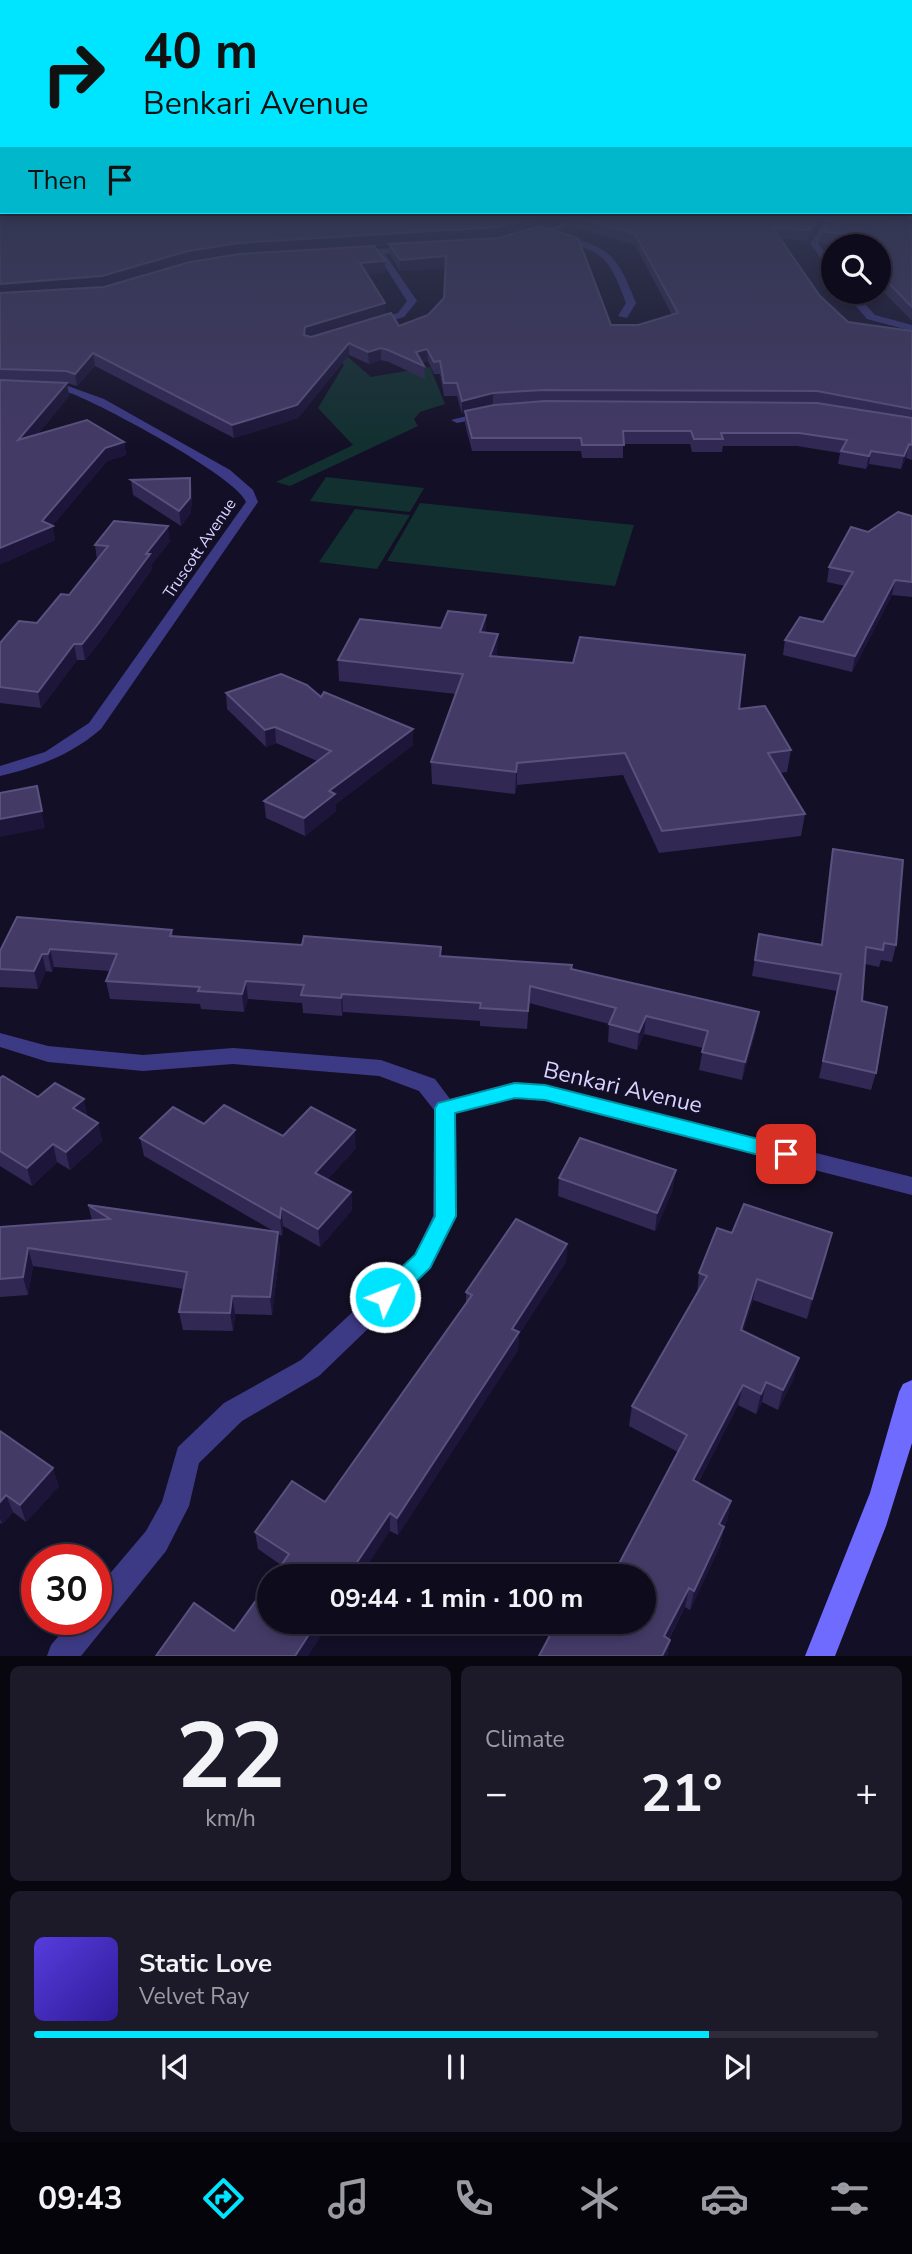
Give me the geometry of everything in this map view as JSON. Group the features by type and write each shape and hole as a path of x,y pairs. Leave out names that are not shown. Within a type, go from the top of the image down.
{"street":[{"path":"362,327 396,318 405,312 412,301 406,292"},
{"path":"623,316 631,303 627,292"},
{"path":"860,304 871,317 912,328"},
{"name":"Truscott Avenue","path":"0,387 68,389 100,401 226,473 249,492 251,502 95,726 75,745 51,757 0,771"},
{"path":"457,420 504,411"},
{"path":"0,1040 48,1054 143,1063 233,1056 381,1068 426,1085 445,1108 445,1216 423,1261 310,1368 233,1412 187,1456 174,1506 156,1541 112,1595"},
{"name":"Benkari Avenue","path":"445,1108 515,1090 545,1093 912,1186"},
{"path":"820,1656 906,1444 912,1392"},
{"path":"62,1656 79,1635"}],"green space":[{"path":"341,351 371,377 430,367 445,404 420,412 414,419 418,426 290,486 276,482 353,445 318,408 344,365 331,354"},
{"path":"326,477 424,488 410,512 310,501"},
{"path":"420,503 634,525 615,586 387,561"},
{"path":"355,509 410,515 377,569 319,562"}],"building":[{"path":"378,292 385,303 305,327 304,335 311,337 391,313 399,326 428,315 444,298 444,292 599,292 611,325 638,325 678,313 667,292 817,292 821,304 829,304 848,322 912,331 912,409 817,391 544,390 493,393 462,401 457,383 444,383 440,361 434,362 427,349 416,352 424,366 388,350 381,348 368,352 349,343 297,405 232,425 93,353 75,374 66,371 0,369 0,293"},
{"path":"898,292 912,292 912,307"},
{"path":"0,380 67,383 18,440 87,420 124,442 105,448 42,521 53,526 0,548"},
{"path":"545,401 817,403 912,418 912,445 909,444 904,456 871,451 869,456 841,451 847,440 799,433 721,433 723,439 694,439 691,431 623,431 624,445 582,445 581,438 472,438 465,411 494,405"},
{"path":"190,478 190,498 179,511 131,480"},
{"path":"898,512 912,516 912,582 895,580 855,656 785,640 800,617 823,622 853,572 829,567 851,527 868,532"},
{"path":"114,521 168,526 98,624 82,644 74,644 38,692 0,687 0,643 19,621 37,623 61,594 69,595 108,546 95,545"},
{"path":"448,611 486,615 480,632 498,634 490,656 573,663 580,637 745,655 739,709 765,706 791,750 768,753 805,814 662,831 625,753 517,763 516,772 431,762 463,674 338,660 360,619 441,628"},
{"path":"281,674 307,685 321,697 324,692 413,729 329,791 335,794 304,818 264,801 331,751 275,727 265,730 226,693"},
{"path":"37,786 42,811 0,819 0,793"},
{"path":"833,849 903,860 896,945 884,943 883,950 866,947 862,1001 887,1007 876,1073 823,1061 841,974 755,960 759,934 822,945"},
{"path":"17,917 172,930 170,936 302,945 304,936 441,947 440,956 572,965 571,969 759,1012 745,1062 702,1052 708,1031 646,1016 639,1032 609,1024 616,1008 530,986 528,1011 480,1008 481,1003 342,994 341,998 301,995 304,985 246,981 242,994 198,991 200,987 106,981 117,954 50,949 48,954 42,954 34,971 0,969 0,951"},
{"path":"3,1076 38,1097 55,1083 84,1099 73,1108 98,1123 66,1152 53,1144 27,1168 0,1151 0,1078"},
{"path":"224,1105 283,1136 311,1107 355,1130 315,1173 351,1192 318,1229 281,1208 280,1218 140,1138 173,1107 204,1124"},
{"path":"580,1138 676,1170 657,1213 559,1178"},
{"path":"744,1204 832,1233 812,1299 757,1279 741,1330 799,1358 783,1390 766,1382 761,1394 743,1385 693,1480 731,1501 719,1524 724,1527 694,1591 689,1588 664,1636 670,1640 662,1656 539,1656 551,1634 656,1634 656,1564 619,1564 687,1435 632,1406 707,1276 699,1273 717,1228 732,1233"},
{"path":"88,1205 278,1232 270,1297 232,1296 230,1313 179,1312 187,1272 28,1248 23,1277 0,1279 0,1227 110,1219"},
{"path":"516,1219 567,1244 512,1329 519,1332 397,1518 390,1513 356,1564 282,1564 289,1554 255,1532 292,1481 325,1502 472,1295 466,1292"},
{"path":"0,1431 53,1468 20,1505 6,1495 0,1502"},
{"path":"257,1599 257,1634 309,1634 295,1656 156,1656 194,1603 234,1631"}],"route":[{"path":"385,1297 423,1261 445,1216 445,1108 515,1090 545,1093 786,1154"}]}
